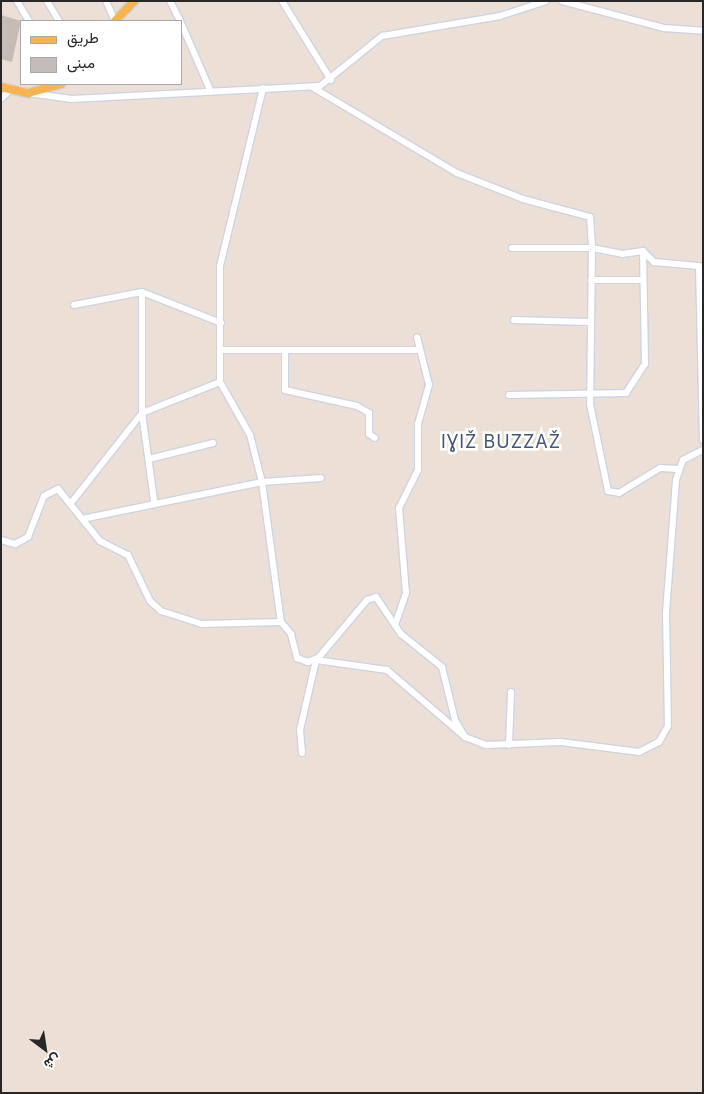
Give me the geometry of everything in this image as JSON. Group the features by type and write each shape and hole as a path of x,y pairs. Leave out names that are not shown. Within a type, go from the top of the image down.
{"main road":[{"path":"116,20 134,1"},
{"path":"1,87 9,91 28,93 58,85"}],"street":[{"path":"17,1 28,20"},
{"path":"47,1 58,20"},
{"path":"106,1 115,20"},
{"path":"170,1 180,20"},
{"path":"282,1 331,80"},
{"path":"28,93 72,98 312,87 331,80 382,36 500,16 546,1"},
{"path":"562,1 664,28 703,31"},
{"path":"182,24 211,92"},
{"path":"312,87 456,173 523,199 590,217 592,280 589,397 603,478 611,493 660,468 678,469"},
{"path":"263,88 220,266 220,382 250,435 262,482 281,622 291,634 297,658 386,670 465,737 486,745 561,742 633,752 650,748 667,732 666,613 678,469 684,460 703,450"},
{"path":"1,99 9,91"},
{"path":"512,248 592,248 622,254 643,251"},
{"path":"510,396 589,397 626,394 643,367 643,251"},
{"path":"643,251 654,262 700,266 703,440"},
{"path":"592,280 643,280"},
{"path":"74,305 142,292 221,323"},
{"path":"142,292 142,413 154,501"},
{"path":"514,320 590,322"},
{"path":"395,625 406,593 399,508 418,470 418,424 429,384 426,366 417,350 417,337"},
{"path":"220,350 417,350"},
{"path":"284,350 285,390 357,406 369,413 369,434 376,438"},
{"path":"71,503 142,413 220,382"},
{"path":"149,459 213,443"},
{"path":"82,518 154,501 262,482 321,478"},
{"path":"1,540 15,544 28,537 42,500 52,489 60,489 100,541 128,556 150,601 162,611 202,624 281,622"},
{"path":"302,753 300,730 316,660 370,598 379,598 395,625 442,666 455,720 465,737"},
{"path":"509,745 511,692"}],"building":[{"path":"1,15 20,21 20,26 12,62 1,59"}],"district":[{"name":"IƔIŽ BUZZAŽ","path":"501,442"}]}
